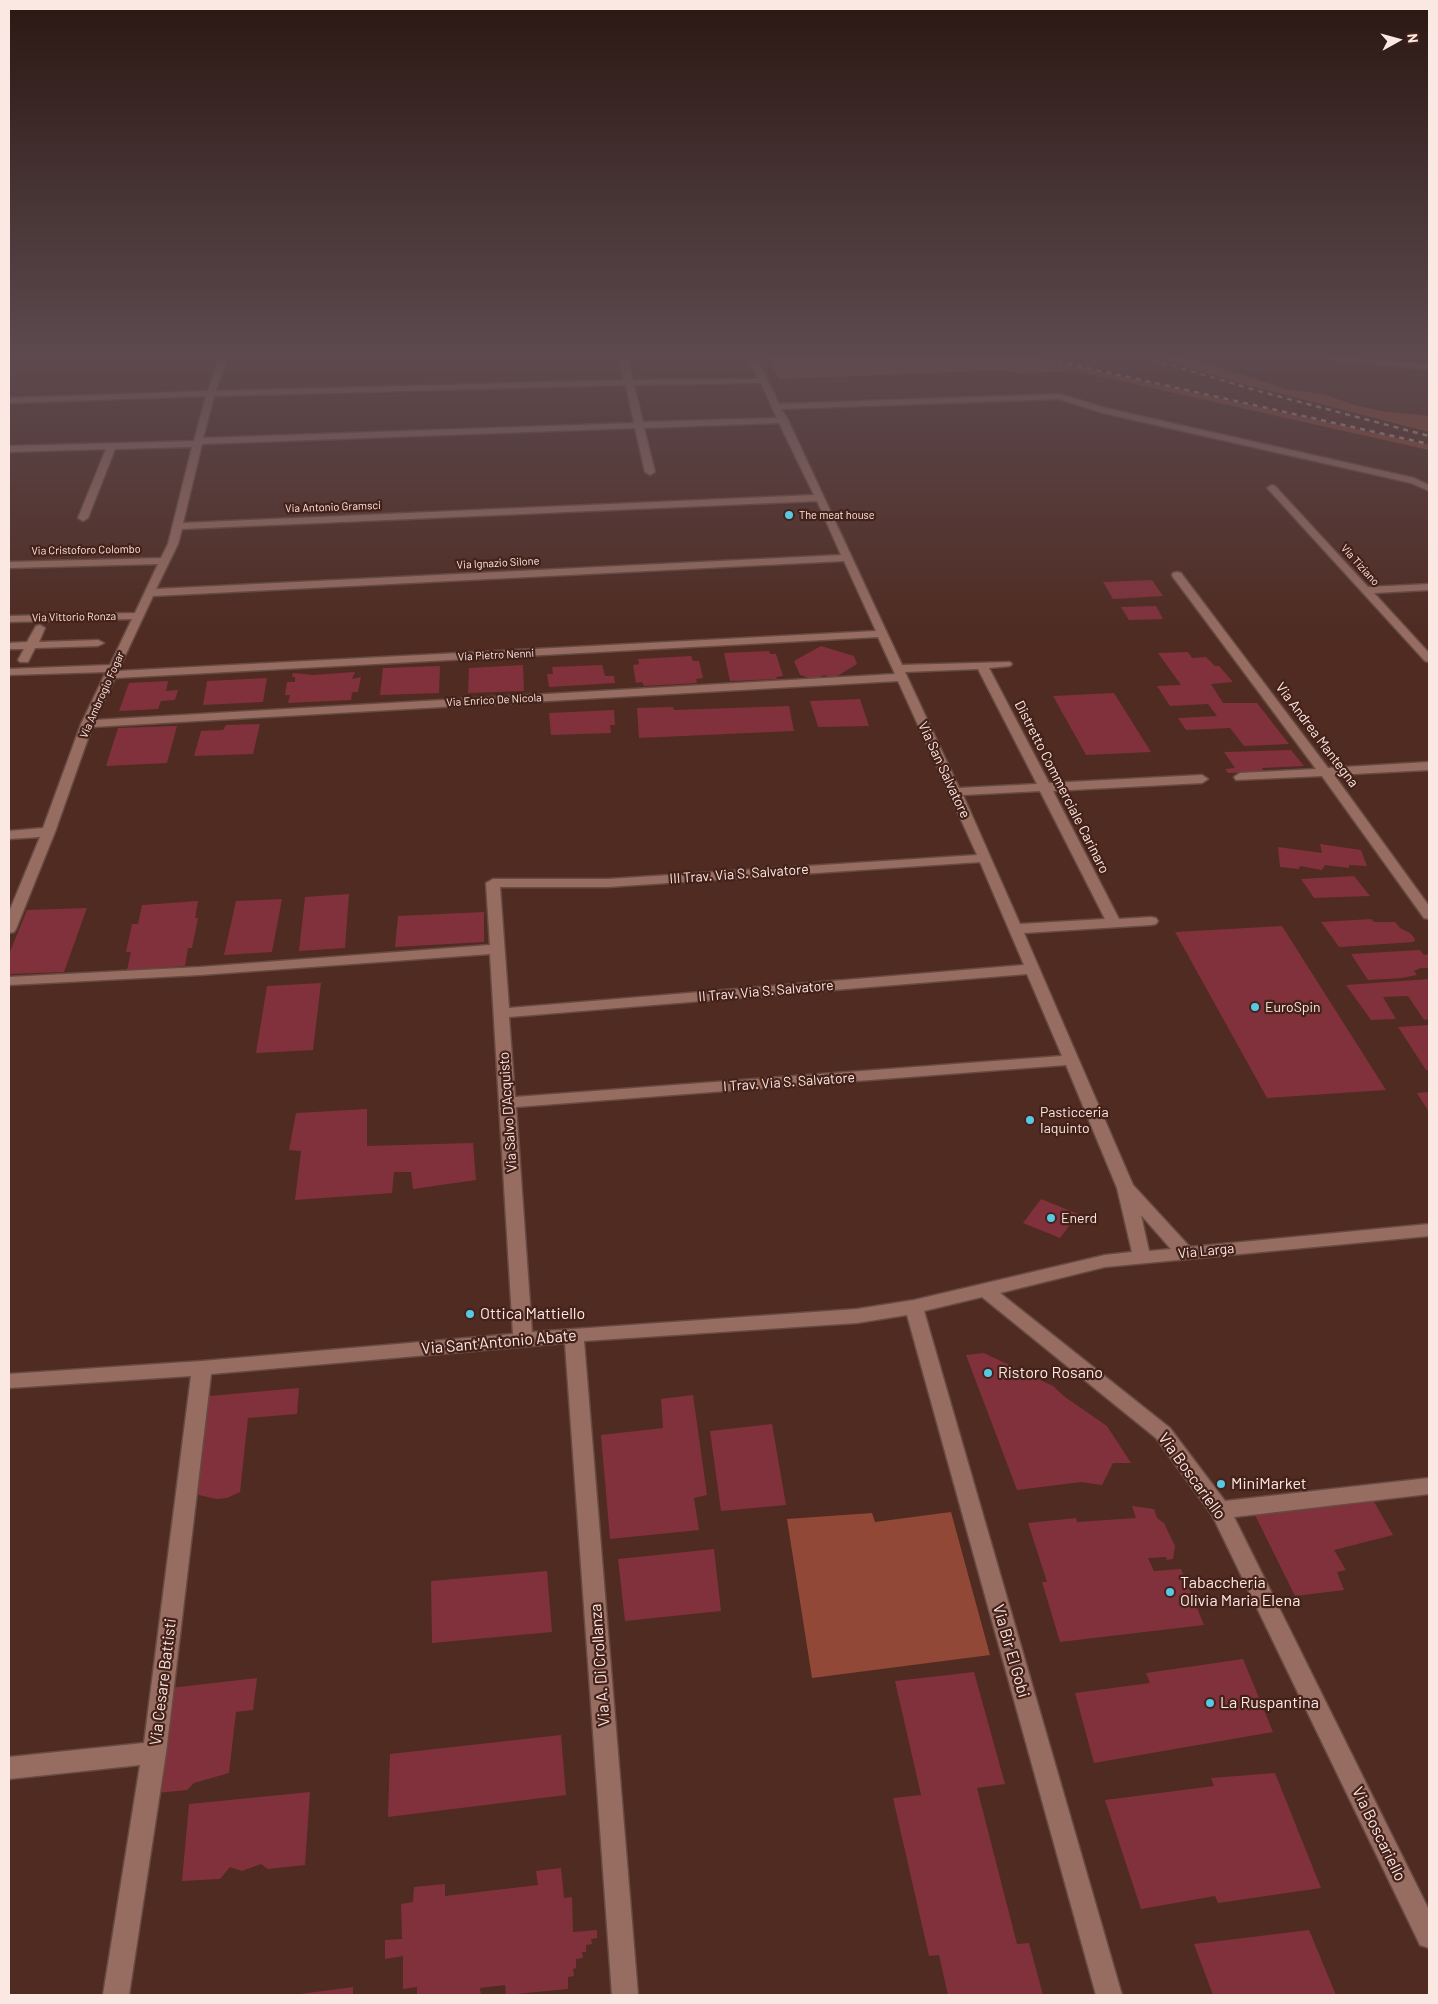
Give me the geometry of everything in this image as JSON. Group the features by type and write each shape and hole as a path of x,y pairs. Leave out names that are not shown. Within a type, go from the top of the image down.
{"street":[{"path":"83,518 110,451"},
{"name":"Via Ambrogio Fogar","path":"9,929 48,832 87,724 173,544 196,451"},
{"path":"645,451 650,472"},
{"name":"Via San Salvatore","path":"798,451 985,858 1126,1188 1142,1258"},
{"path":"1280,451 1414,481 1429,488"},
{"name":"Via Tiziano","path":"1272,488 1429,659"},
{"name":"Via Antonio Gramsci","path":"177,526 820,498"},
{"name":"Via Ignazio Silone","path":"149,593 847,558"},
{"name":"Via Cristoforo Colombo","path":"9,565 165,561"},
{"name":"Via Andrea Mantegna","path":"1177,575 1325,772 1429,915"},
{"path":"1365,590 1429,587"},
{"name":"Via Vittorio Ronza","path":"9,618 138,616"},
{"path":"24,660 40,628"},
{"name":"Via Pietro Nenni","path":"9,672 112,672 882,634"},
{"path":"9,646 98,643"},
{"name":"Via Enrico De Nicola","path":"87,724 900,673 1006,664"},
{"name":"Distretto Commerciale Carinaro","path":"982,665 1114,923"},
{"path":"1240,777 1429,766"},
{"path":"954,792 1202,779"},
{"path":"9,835 48,832"},
{"name":"III Trav. Via S. Salvatore","path":"493,883 608,883 985,858"},
{"name":"Via Salvo D'Acquisto","path":"493,883 523,1341"},
{"path":"1015,929 1152,921"},
{"path":"9,981 210,970 497,949"},
{"name":"II Trav. Via S. Salvatore","path":"501,1013 1032,969"},
{"name":"I Trav. Via S. Salvatore","path":"508,1103 1070,1060"},
{"name":"Via San Salvatore","path":"1126,1188 1185,1253"},
{"name":"Via Larga","path":"986,1291 1105,1261 1429,1230"},
{"name":"Via Sant'Antonio Abate","path":"9,1381 202,1368 574,1336 857,1316 914,1307 986,1291"},
{"name":"Via Boscariello","path":"986,1291 1163,1433 1220,1510 1429,1936"},
{"name":"Via Bir El Gobi","path":"914,1307 1109,1995"},
{"name":"Via A. Di Crollanza","path":"574,1336 625,1995"},
{"name":"Via Cesare Battisti","path":"116,1995 154,1754 202,1368"},
{"path":"1220,1510 1429,1486"},
{"path":"9,1768 154,1754"}],"shaded area":[{"path":"951,1512 990,1655 812,1678 787,1519 872,1513 875,1522"}],"building":[{"path":"1152,580 1163,596 1113,599 1103,582"},
{"path":"1156,606 1163,619 1129,620 1121,607"},
{"path":"821,646 854,656 857,664 834,678 824,675 815,680 800,675 794,661"},
{"path":"769,651 770,654 776,654 783,676 776,677 777,679 730,681 724,653"},
{"path":"1188,652 1192,658 1206,657 1215,666 1219,666 1233,682 1211,684 1223,703 1257,703 1289,744 1244,746 1230,728 1186,730 1178,718 1217,716 1208,704 1170,706 1157,686 1181,685 1158,653"},
{"path":"691,656 693,661 699,661 703,678 696,679 697,683 644,686 642,682 636,683 633,665 639,664 638,659"},
{"path":"523,665 524,691 468,693 469,668"},
{"path":"602,665 605,676 614,676 615,683 549,687 547,674 553,674 552,667"},
{"path":"440,666 439,693 380,695 383,668"},
{"path":"355,672 352,679 361,677 358,692 352,692 351,700 288,703 290,695 285,695 287,682 295,682 295,677 292,677 293,673 313,675"},
{"path":"267,678 263,702 203,705 207,681"},
{"path":"168,681 166,691 178,690 175,700 161,701 158,709 119,711 129,683"},
{"path":"1114,693 1151,752 1086,755 1053,696"},
{"path":"860,699 869,726 818,727 810,701"},
{"path":"789,706 794,731 639,738 637,708 673,707 674,710"},
{"path":"614,710 615,725 610,725 611,733 551,735 549,713"},
{"path":"260,724 253,754 194,756 201,731 223,730 226,725"},
{"path":"177,726 167,763 106,766 118,728"},
{"path":"1291,750 1304,766 1262,768 1264,772 1228,773 1225,769 1235,768 1224,752"},
{"path":"1320,844 1361,850 1367,866 1349,865 1349,868 1325,865 1322,870 1300,866 1299,869 1280,867 1278,847 1322,853"},
{"path":"1354,876 1370,896 1314,898 1301,879"},
{"path":"349,894 345,948 299,951 305,897"},
{"path":"282,899 272,952 224,955 236,901"},
{"path":"198,901 195,918 198,918 192,948 188,948 185,966 127,970 131,952 126,952 132,924 138,924 142,905"},
{"path":"87,908 64,972 9,974 9,954 27,910"},
{"path":"484,912 484,942 395,947 398,916"},
{"path":"1371,919 1374,922 1395,922 1400,928 1410,933 1415,939 1414,942 1339,947 1321,922"},
{"path":"1282,926 1386,1090 1267,1098 1175,932"},
{"path":"1420,950 1424,955 1429,954 1429,968 1421,968 1414,971 1417,975 1368,980 1351,954"},
{"path":"1429,979 1429,1019 1424,1020 1408,996 1383,997 1396,1019 1371,1020 1346,985"},
{"path":"321,983 313,1050 256,1053 267,986"},
{"path":"1429,1025 1429,1070 1426,1070 1398,1027"},
{"path":"1429,1092 1429,1112 1417,1093"},
{"path":"367,1109 367,1146 473,1143 476,1180 413,1189 411,1172 394,1172 392,1193 295,1200 301,1151 289,1150 296,1113"},
{"name":"Enerd","path":"1041,1199 1078,1214 1060,1238 1023,1223"},
{"path":"984,1353 1053,1386 1065,1397 1107,1426 1131,1463 1113,1463 1102,1485 1081,1482 1017,1490 966,1355"},
{"path":"299,1388 297,1414 248,1418 240,1492 227,1498 216,1499 195,1494 209,1396"},
{"path":"693,1395 707,1495 694,1498 699,1530 610,1539 601,1435 663,1428 661,1399"},
{"path":"772,1424 786,1505 721,1511 710,1431"},
{"path":"1373,1500 1393,1535 1334,1550 1346,1570 1337,1572 1344,1590 1295,1596 1254,1513"},
{"path":"1132,1506 1154,1509 1157,1518 1164,1523 1175,1546 1173,1559 1167,1560 1166,1557 1148,1558 1154,1571 1181,1569 1204,1625 1060,1642 1042,1582 1047,1582 1028,1523 1076,1518 1077,1522 1136,1518"},
{"path":"714,1549 721,1611 625,1621 618,1559"},
{"path":"547,1571 552,1632 432,1643 431,1581"},
{"path":"1243,1659 1273,1732 1094,1763 1075,1693 1150,1683 1146,1673"},
{"path":"974,1672 1005,1784 977,1788 1017,1944 1029,1943 1043,1995 948,1995 939,1955 929,1956 893,1798 921,1795 895,1681"},
{"path":"257,1678 253,1710 236,1712 229,1773 194,1783 187,1790 156,1793 170,1688"},
{"path":"561,1735 566,1795 388,1817 390,1754"},
{"path":"1275,1773 1321,1888 1218,1903 1215,1896 1141,1909 1105,1800 1214,1786 1211,1778"},
{"path":"310,1792 305,1865 268,1869 261,1864 242,1871 230,1867 220,1879 182,1881 189,1804"},
{"path":"561,1868 564,1898 572,1897 573,1932 597,1930 597,1938 591,1939 592,1944 586,1945 586,1952 582,1952 583,1958 576,1959 576,1968 573,1969 574,1976 568,1977 568,1989 506,1995 505,1985 480,1988 481,1995 417,1995 417,1987 403,1989 403,1956 385,1959 385,1940 402,1939 401,1904 413,1902 414,1887 445,1884 445,1896 538,1885 536,1871"},
{"path":"1309,1930 1336,1995 1213,1995 1194,1944"},
{"path":"353,1987 353,1995 300,1995 300,1994"}],"place":[{"name":"The meat house","path":"789,515"},
{"name":"EuroSpin","path":"1255,1007"},
{"name":"Pasticceria Iaquinto","path":"1030,1120"},
{"name":"Enerd","path":"1051,1218"},
{"name":"Ottica Mattiello","path":"470,1314"},
{"name":"Ristoro Rosano","path":"988,1373"},
{"name":"MiniMarket","path":"1221,1484"},
{"name":"Tabaccheria Olivia Maria Elena","path":"1170,1592"},
{"name":"La Ruspantina","path":"1210,1703"}]}
